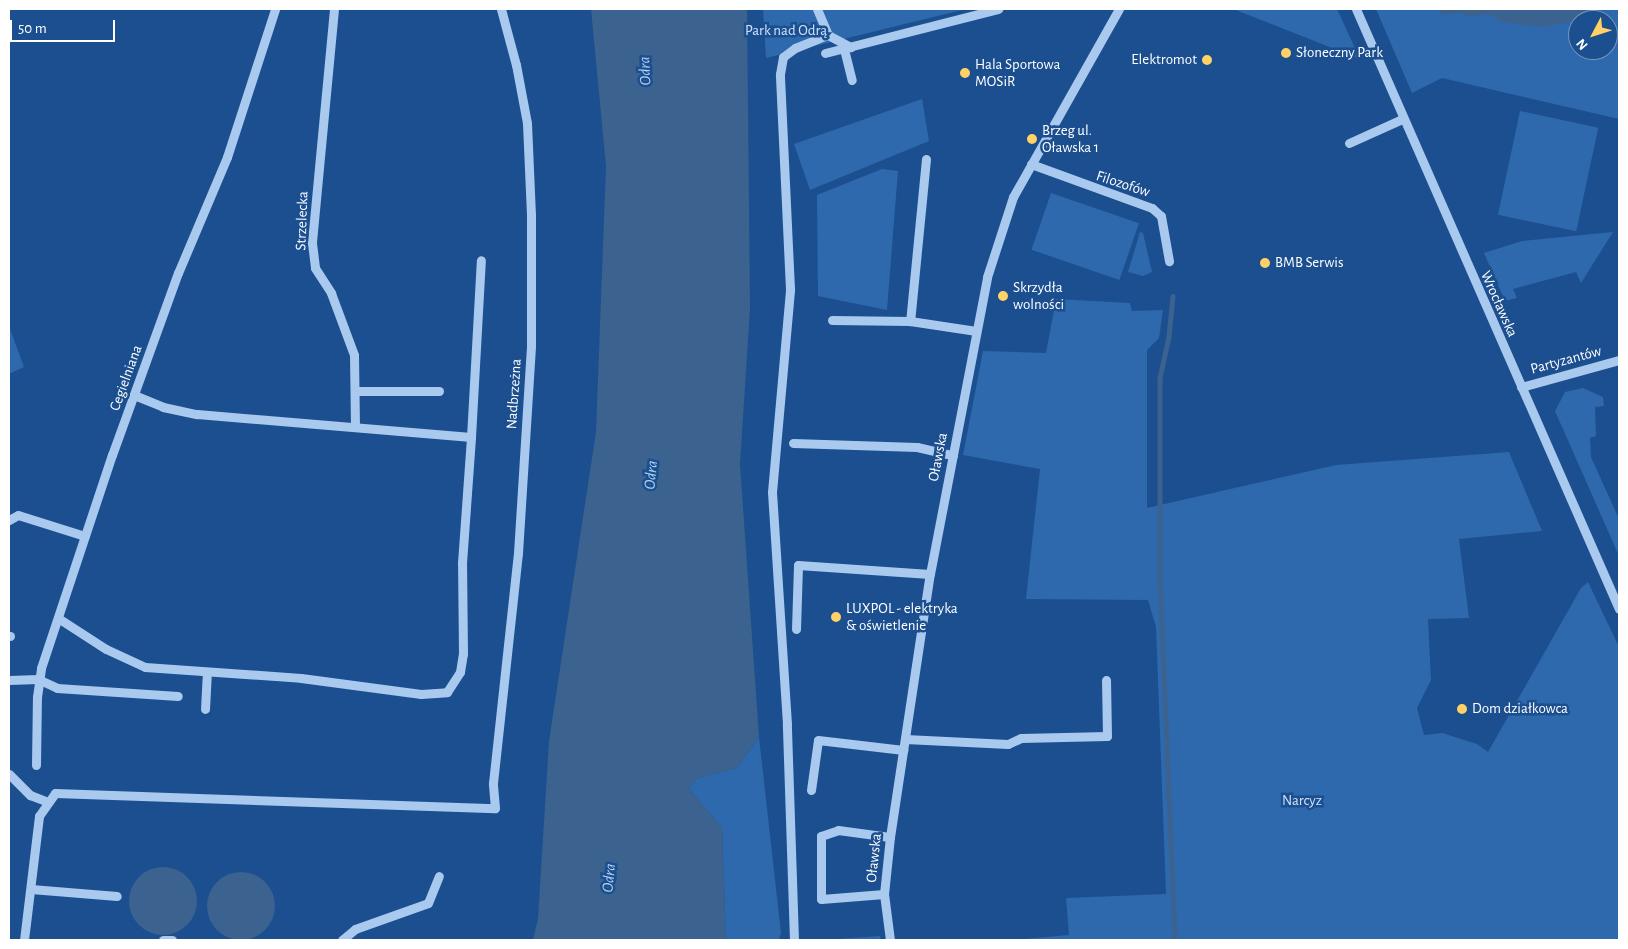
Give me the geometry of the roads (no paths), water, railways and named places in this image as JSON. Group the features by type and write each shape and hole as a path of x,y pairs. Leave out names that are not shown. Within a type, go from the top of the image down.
{"street":[{"name":"Cegielniana","path":"36,765 38,679 134,395 178,273 227,157 275,9"},
{"name":"Strzelecka","path":"334,9 312,243 315,268 348,332 354,355 357,391 355,426"},
{"name":"Nadbrzeżna","path":"46,801 55,793 495,808 493,783 518,553 531,345 532,215 527,122 516,65 500,9"},
{"path":"817,9 828,35 847,48 852,80"},
{"path":"825,53 998,9"},
{"name":"Oławska","path":"890,940 884,894 890,837 930,574 976,331 1000,230 1013,196 1119,9"},
{"name":"Wrocławska","path":"1356,9 1402,119 1619,610"},
{"path":"794,940 787,724 772,492 790,289 780,74 782,58 795,48 828,35"},
{"path":"1349,143 1402,119"},
{"path":"910,321 926,159"},
{"name":"Filozofów","path":"1031,164 1152,208 1162,216 1168,261"},
{"path":"58,618 106,649 145,668 301,678 421,694 447,692 460,672 463,654 462,564 472,437 481,260"},
{"path":"832,320 910,321 976,331"},
{"name":"Partyzantów","path":"1521,387 1619,360"},
{"path":"357,391 439,391"},
{"path":"134,395 163,407 196,414 472,437"},
{"path":"793,444 917,446 952,455"},
{"path":"9,520 18,515 85,536"},
{"path":"796,629 798,565 930,574"},
{"path":"205,708 206,672"},
{"path":"9,680 38,679 57,688 178,696"},
{"path":"905,739 1008,744 1021,738 1107,736 1106,680"},
{"path":"811,790 818,740 904,750"},
{"path":"9,774 30,795 46,801 39,816 24,940"},
{"path":"884,894 821,899 821,836 838,830 890,837"},
{"path":"342,940 355,929 428,903 439,876"},
{"path":"31,889 117,896"},
{"path":"163,940 172,940"}],"water":[{"name":"Odra","path":"591,9 747,9 750,308 740,464 759,737 737,768 697,778 689,789 722,828 726,940 533,940 538,919 549,741 596,432 606,166"},
{"path":"1437,9 1599,9 1568,10 1568,23 1540,27 1502,22 1489,14 1469,17 1461,13 1442,15"},
{"path":"163,867 176,869 187,877 195,888 197,901 195,914 187,925 176,933 163,935 150,933 139,925 131,914 129,901 131,888 139,877 150,869"},
{"path":"241,872 254,875 265,882 272,893 275,906 272,919 265,930 254,937 241,940 228,937 217,930 210,919 207,906 210,893 217,882 228,875"}],"waterway":[{"path":"1173,296 1169,337 1160,378 1160,577 1175,940"}],"place":[{"name":"Słoneczny Park","path":"1286,53"},
{"name":"Elektromot","path":"1207,60"},
{"name":"Hala Sportowa MOSiR","path":"965,73"},
{"name":"Brzeg ul. Oławska 1","path":"1032,139"},
{"name":"BMB Serwis","path":"1265,263"},
{"name":"Skrzydła wolności","path":"1003,296"},
{"name":"LUXPOL - elektryka & oświetlenie","path":"836,617"},
{"name":"Dom działkowca","path":"1462,709"}],"park label":[{"name":"Park nad Odrą","path":"786,31"},
{"name":"Narcyz","path":"1302,801"}]}
